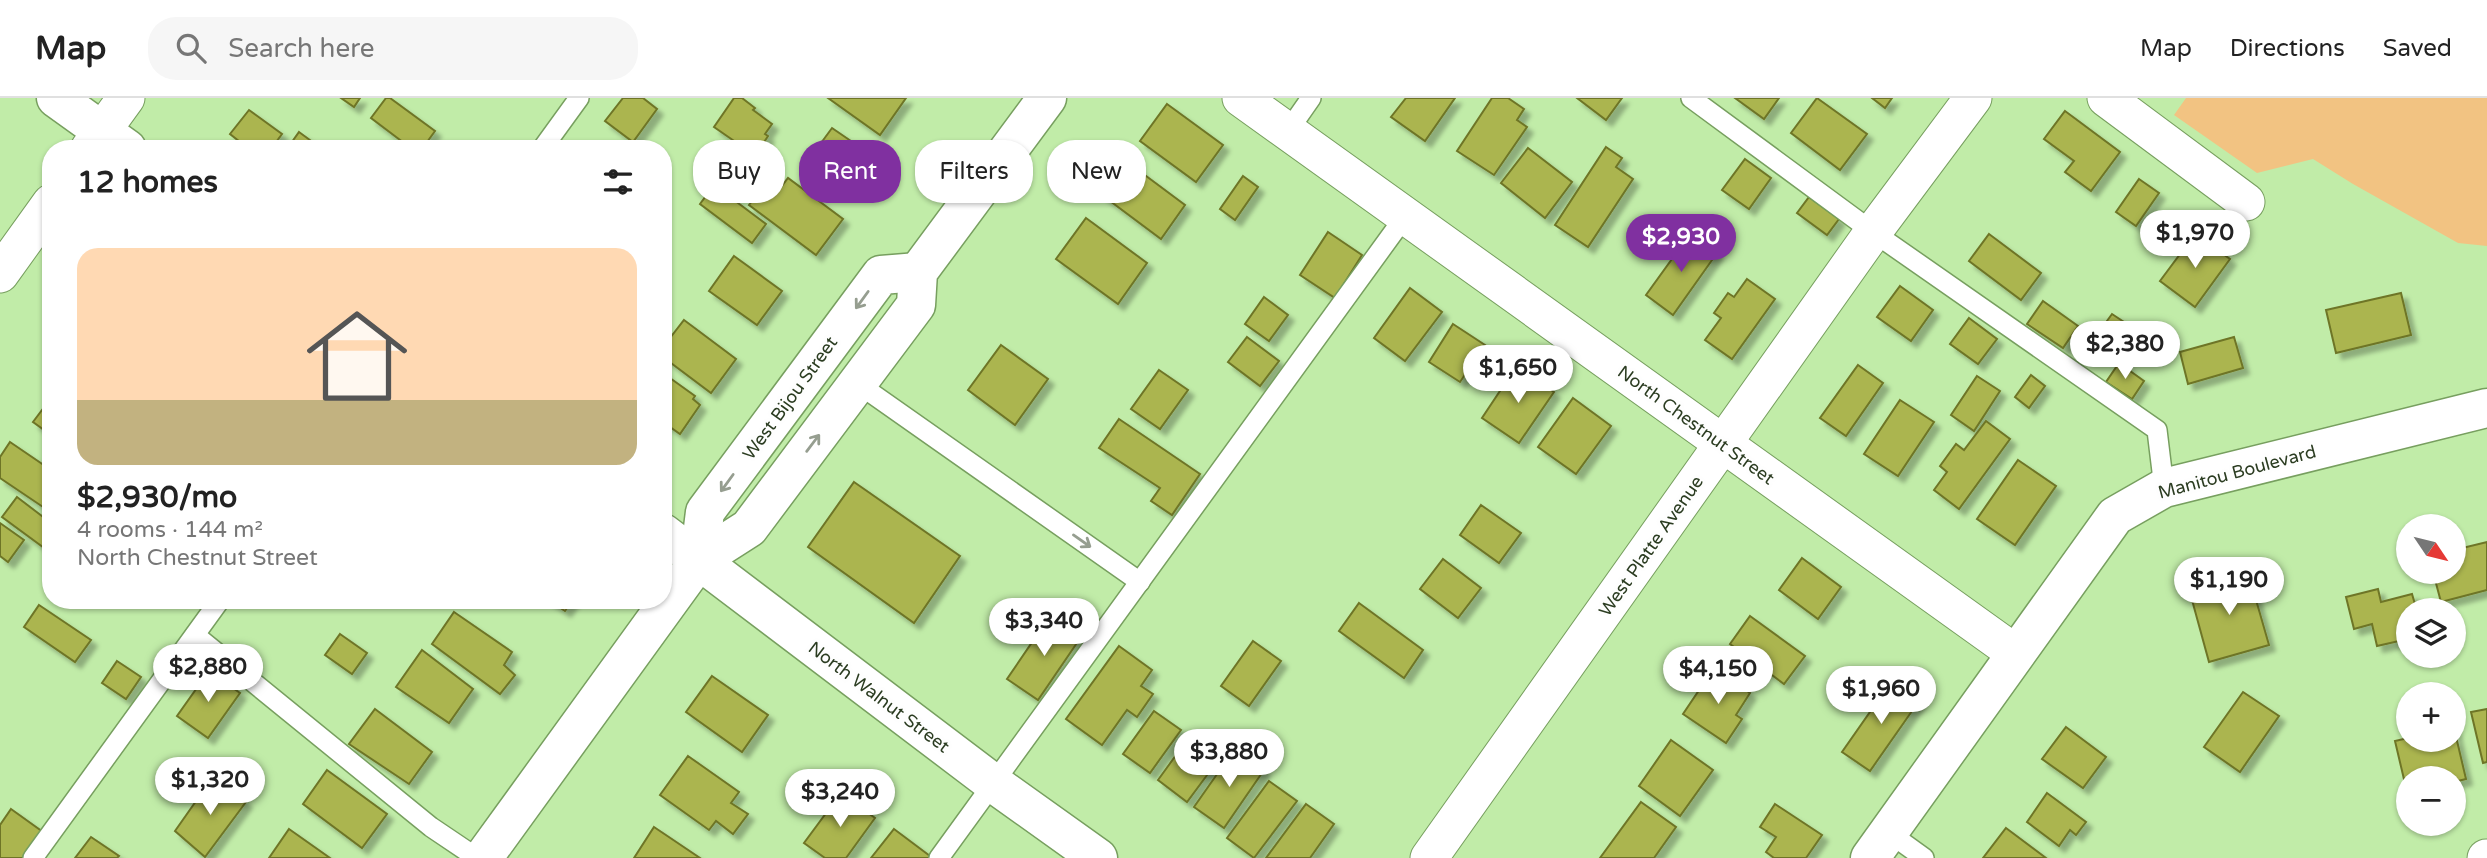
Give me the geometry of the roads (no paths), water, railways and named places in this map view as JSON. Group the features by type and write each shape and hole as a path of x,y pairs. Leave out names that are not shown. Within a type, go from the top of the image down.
{"main road":[{"path":"56,98 103,140"},
{"path":"918,272 1047,98"},
{"name":"West Bijou Street","path":"672,597 699,560 750,528 916,305 918,272 881,275 705,512 699,560"},
{"name":"Manitou Boulevard","path":"1879,845 2115,516 2164,488 2487,408"},
{"name":"North Walnut Street","path":"672,540 993,783 1098,858"},
{"name":"West Bijou Street","path":"483,858 663,609"}],"street":[{"path":"107,140 126,98"},
{"name":"North Chestnut Street","path":"1241,98 2015,653"},
{"name":"West Platte Avenue","path":"1429,858 1873,232 1973,98"},
{"path":"2106,98 2246,202"},
{"path":"0,274 42,216"}],"lane":[{"path":"549,140 579,98"},
{"path":"1288,131 1311,98"},
{"path":"1691,98 1873,232 2157,430 2164,488"},
{"path":"939,858 1406,215"},
{"path":"858,383 1140,582"},
{"path":"33,858 214,609"},
{"path":"195,635 431,827 477,858"},
{"path":"1879,845 1924,858"}]}
